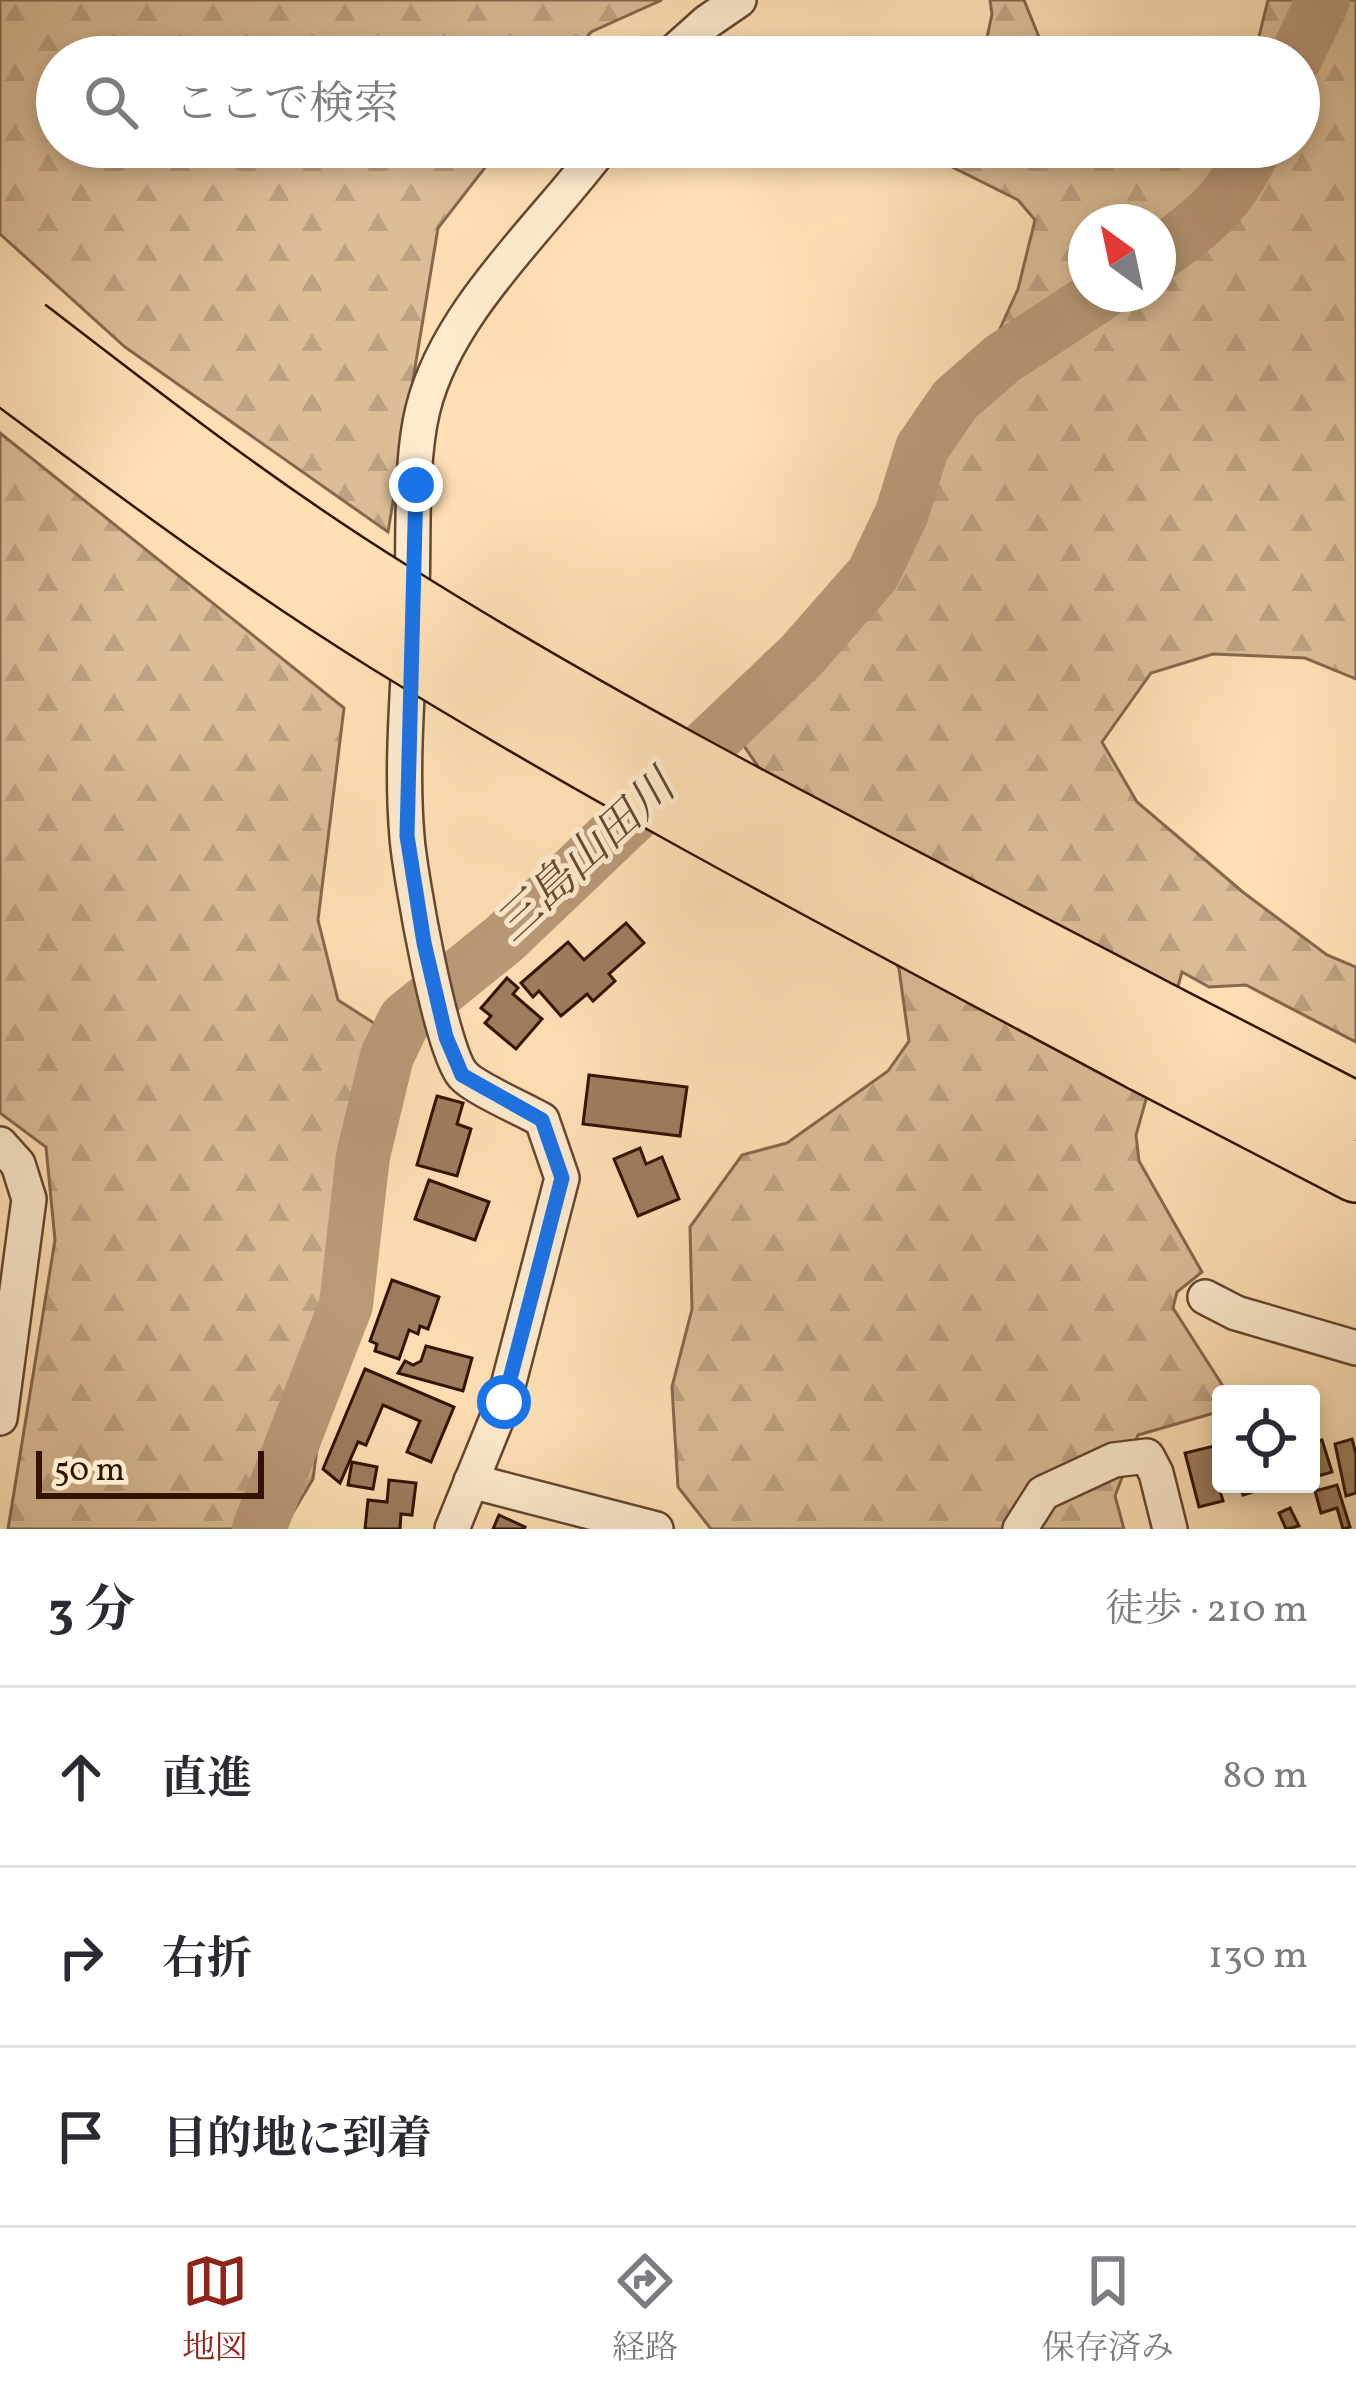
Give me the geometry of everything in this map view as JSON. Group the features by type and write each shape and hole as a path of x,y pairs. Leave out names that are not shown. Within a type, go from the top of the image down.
{"highway":[{"path":"9,335 390,590 1153,1037 1283,1106 1356,1172"},
{"path":"1283,1106 1356,1102"},
{"path":"1283,1106 1356,1112"},
{"path":"1283,1106 1356,1189"}],"street":[{"path":"691,36 739,0"},
{"path":"452,1529 504,1402 562,1178 542,1120 462,1075 446,1037 424,943 407,836 406,772 423,410 442,360 477,302 585,168"},
{"path":"0,1144 18,1164 29,1199 0,1418"},
{"path":"1205,1297 1236,1313 1356,1348"},
{"path":"1020,1529 1043,1493 1114,1460 1147,1456 1170,1529"},
{"path":"472,1481 656,1529"}],"green space":[{"path":"0,0 662,0 588,36 36,36 36,168 485,168 438,228 388,532 125,347 0,234"},
{"path":"990,0 1024,0 1039,36 987,36"},
{"path":"1268,0 1356,0 1356,679 1305,658 1213,654 1151,673 1102,742 1137,802 1244,893 1327,955 1356,967 1356,1042 1246,985 1209,987 1182,972 1136,1135 1139,1161 1202,1272 1177,1292 1173,1308 1222,1385 1212,1385 1212,1414 1138,1435 1115,1496 1124,1529 711,1529 678,1487 672,1387 692,1309 690,1227 742,1155 787,1143 888,1071 909,1041 899,969 826,810 764,775 744,746 764,720 795,697 828,631 932,478 1018,289 1035,220 1018,200 954,168 1320,168 1320,36 1259,36"},
{"path":"0,433 344,708 318,920 338,1000 380,1027 358,1136 313,1479 283,1529 8,1529 55,1240 46,1147 0,1113"}],"building":[{"path":"626,923 644,943 609,974 615,981 593,1001 587,994 561,1016 539,991 533,997 521,983 568,942 584,960"},
{"path":"507,978 518,988 513,994 542,1019 516,1049 485,1023 491,1016 481,1008"},
{"path":"589,1075 687,1087 680,1136 583,1124"},
{"path":"437,1096 463,1103 457,1124 471,1129 457,1176 417,1165"},
{"path":"640,1148 646,1164 662,1157 679,1199 638,1216 614,1159"},
{"path":"429,1180 489,1202 475,1240 415,1219"},
{"path":"392,1280 439,1297 428,1329 420,1326 418,1334 409,1330 399,1359 375,1351 377,1344 370,1341"},
{"path":"426,1346 472,1358 463,1391 398,1373 405,1361 413,1365 421,1361"},
{"path":"365,1369 454,1407 431,1462 407,1452 420,1421 383,1405 366,1445 358,1442 340,1483 323,1469"},
{"path":"1352,1439 1356,1493 1346,1496 1335,1444"},
{"path":"1320,1441 1332,1472 1320,1475"},
{"path":"1212,1446 1212,1493 1221,1493 1223,1501 1199,1507 1185,1453"},
{"path":"352,1462 377,1467 373,1489 348,1485"},
{"path":"389,1480 416,1483 412,1515 401,1514 400,1529 365,1529 368,1500 387,1502"},
{"path":"1337,1485 1350,1527 1343,1529 1337,1508 1321,1513 1316,1493"},
{"path":"1290,1508 1299,1526 1286,1529 1279,1513"},
{"path":"499,1515 525,1527 524,1529 493,1529"}],"waterway":[{"name":"三島山田川","path":"1306,36 1323,0"},
{"name":"三島山田川","path":"1176,241 1215,208 1244,168"},
{"name":"三島山田川","path":"259,1529 346,1305 363,1156 387,1056 405,1019 504,939 801,656 873,574 902,513 922,448 955,400 1002,359 1074,312"}],"route":[{"path":"416,485 407,836 424,943 446,1037 462,1075 542,1120 562,1178 504,1402"}]}
